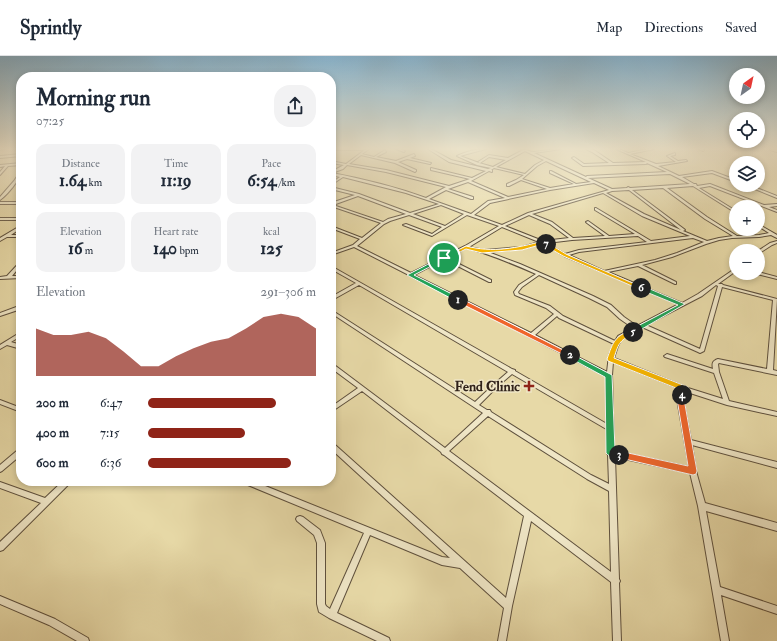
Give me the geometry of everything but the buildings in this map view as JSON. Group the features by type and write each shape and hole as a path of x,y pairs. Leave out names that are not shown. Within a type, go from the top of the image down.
{"street":[{"path":"336,181 343,176"},
{"path":"344,176 407,192 502,226 543,242 565,255 604,272 682,304"},
{"path":"405,176 447,188 472,198"},
{"path":"462,176 473,179"},
{"path":"426,199 447,188 478,176"},
{"path":"508,185 521,179 523,176"},
{"path":"560,176 575,184"},
{"path":"586,177 601,176"},
{"path":"678,177 683,176"},
{"path":"586,177 612,190"},
{"path":"678,177 696,186 729,207"},
{"path":"521,179 550,189"},
{"path":"0,199 16,180"},
{"path":"469,181 509,198"},
{"path":"472,215 489,202 575,184 595,182"},
{"path":"410,275 466,247 502,226 529,214 603,192 628,188 710,185 747,200"},
{"path":"664,186 706,218 729,232"},
{"path":"628,188 678,224 685,232"},
{"path":"336,189 358,195 410,213 444,227"},
{"path":"603,192 643,215 706,242"},
{"path":"764,192 777,197"},
{"path":"336,202 358,195"},
{"path":"0,203 16,203"},
{"path":"336,252 354,246 382,223 410,213 441,205"},
{"path":"765,206 777,205"},
{"path":"336,206 382,223"},
{"path":"765,207 777,211"},
{"path":"596,209 649,241"},
{"path":"406,225 432,235 466,214"},
{"path":"529,214 551,223 572,239"},
{"path":"0,219 16,218"},
{"path":"588,222 609,237"},
{"path":"336,229 363,240"},
{"path":"0,240 16,230"},
{"path":"765,230 777,236"},
{"path":"765,234 771,234"},
{"path":"482,251 522,248 543,242 572,239 638,235"},
{"path":"0,236 16,236"},
{"path":"604,272 640,266 666,258 706,242 735,236"},
{"path":"565,255 579,250 693,237"},
{"path":"765,248 777,242"},
{"path":"771,244 777,246"},
{"path":"354,246 609,375"},
{"path":"466,247 482,251 606,304 622,318 641,328 695,350 702,350 718,285"},
{"path":"444,258 490,281"},
{"path":"640,266 675,283"},
{"path":"8,278 16,268"},
{"path":"336,270 513,371 611,429"},
{"path":"538,274 520,286 516,292 517,294 548,307 556,314 616,343"},
{"path":"617,641 613,490 610,453 611,429 609,375 611,359 616,343 620,338 641,328 682,304 700,296 718,285 729,275"},
{"path":"765,275 777,278"},
{"path":"0,278 16,277"},
{"path":"336,296 358,284"},
{"path":"718,285 776,299 770,371"},
{"path":"0,315 16,309"},
{"path":"336,314 475,405 589,477 613,490"},
{"path":"532,336 556,314"},
{"path":"0,347 16,337"},
{"path":"7,343 16,346"},
{"path":"667,356 716,372"},
{"path":"611,359 686,389 727,403 777,414"},
{"path":"727,403 716,372 715,363 718,361 777,373"},
{"path":"336,369 616,582"},
{"path":"475,405 513,371"},
{"path":"336,406 361,389"},
{"path":"686,389 680,399 693,471 702,506 725,641"},
{"path":"0,402 16,408"},
{"path":"444,452 488,412"},
{"path":"688,442 777,464"},
{"path":"336,450 508,606"},
{"path":"610,453 693,471"},
{"path":"0,469 16,455"},
{"path":"0,485 46,502"},
{"path":"0,547 63,486"},
{"path":"256,486 442,561 462,564"},
{"path":"702,506 777,527"},
{"path":"502,641 508,606 528,516"},
{"path":"300,519 317,533 321,543 322,609 386,641"},
{"path":"332,615 368,531"},
{"path":"717,590 777,610"},
{"path":"0,600 52,622 85,641"}],"place":[{"name":"Fend Clinic","path":"529,386"}],"route":[{"path":"543,242 565,255 682,304 620,338 616,343 611,359 686,389 680,399 693,471 610,453 611,429 609,375 410,275 444,258 466,247 482,251 522,248 543,242"}]}
